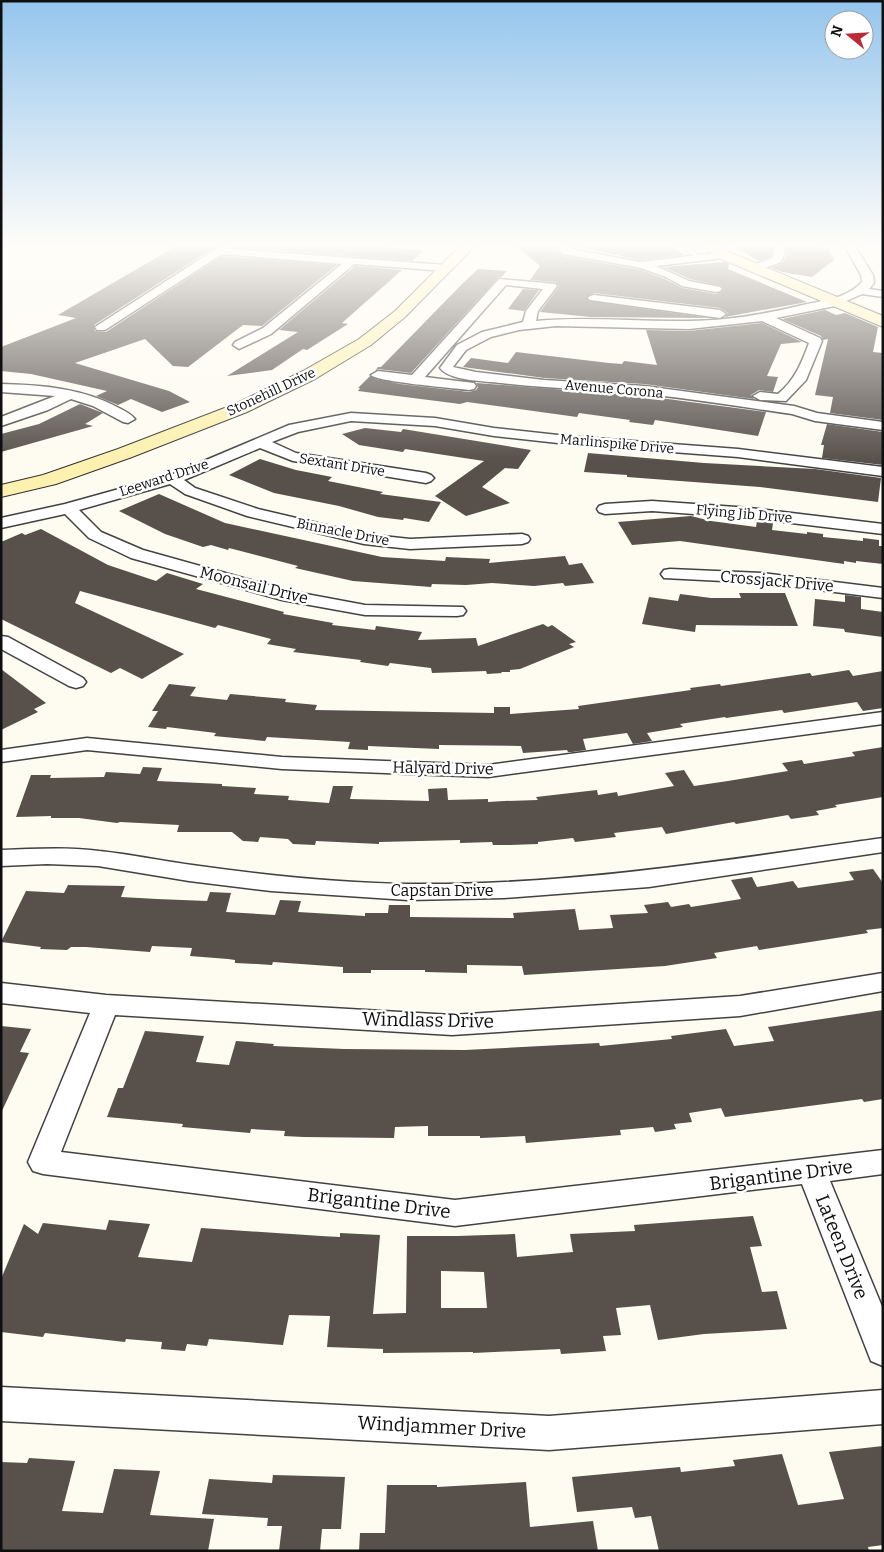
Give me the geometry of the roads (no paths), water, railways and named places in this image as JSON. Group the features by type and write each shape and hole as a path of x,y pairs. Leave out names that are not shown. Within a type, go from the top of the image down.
{"main road":[{"name":"Stonehill Drive","path":"1,491 49,480 241,408 309,375 365,342 396,317"},
{"path":"871,317 883,322"},
{"name":"Stonehill Drive","path":"1,477 52,465 125,453"}],"street":[{"path":"101,327 116,317"},
{"path":"239,345 267,331 283,317"},
{"path":"415,380 470,317"},
{"path":"529,324 531,317"},
{"path":"578,323 582,317"},
{"path":"730,317 751,328 753,332"},
{"path":"435,357 449,359 464,345 485,335 529,324 690,325 766,318 776,321 816,342 806,368 795,388 781,398 720,392 716,399"},
{"path":"656,336 733,334"},
{"name":"Avenue Corona","path":"449,359 446,368 451,372 476,376 544,384 644,390 794,410 815,417 883,426"},
{"path":"378,375 494,389"},
{"path":"1,388 28,389 68,395 94,402 128,419"},
{"path":"1,422 44,407 68,395"},
{"name":"Leeward Drive","path":"1,523 68,508 172,478 294,428 351,417"},
{"name":"Marlinspike Drive","path":"351,417 435,422 494,432 567,440 738,453 883,472"},
{"name":"Sextant Drive","path":"261,443 293,457 426,478"},
{"name":"Binnacle Drive","path":"172,478 190,491 253,513 364,539 410,544 522,539"},
{"name":"Flying Jib Drive","path":"605,509 652,506 750,513 883,529"},
{"name":"Moonsail Drive","path":"68,508 95,535 137,554 288,596 366,610 457,611"},
{"name":"Crossjack Drive","path":"670,574 762,578 883,593"},
{"path":"1,641 76,682"},
{"name":"Halyard Drive","path":"1,756 87,744 282,764 488,771 883,718"},
{"name":"Capstan Drive","path":"1,858 47,856 98,858 189,873 270,883 408,892 504,890 650,880 883,845"},
{"name":"Windlass Drive","path":"1,993 106,1005 452,1025 740,1006 883,982"},
{"name":"Brigantine Drive","path":"106,1005 43,1162 455,1213 812,1172 883,1162"},
{"name":"Lateen Drive","path":"812,1172 883,1350"},
{"name":"Windjammer Drive","path":"1,1404 549,1433 883,1407"}]}
